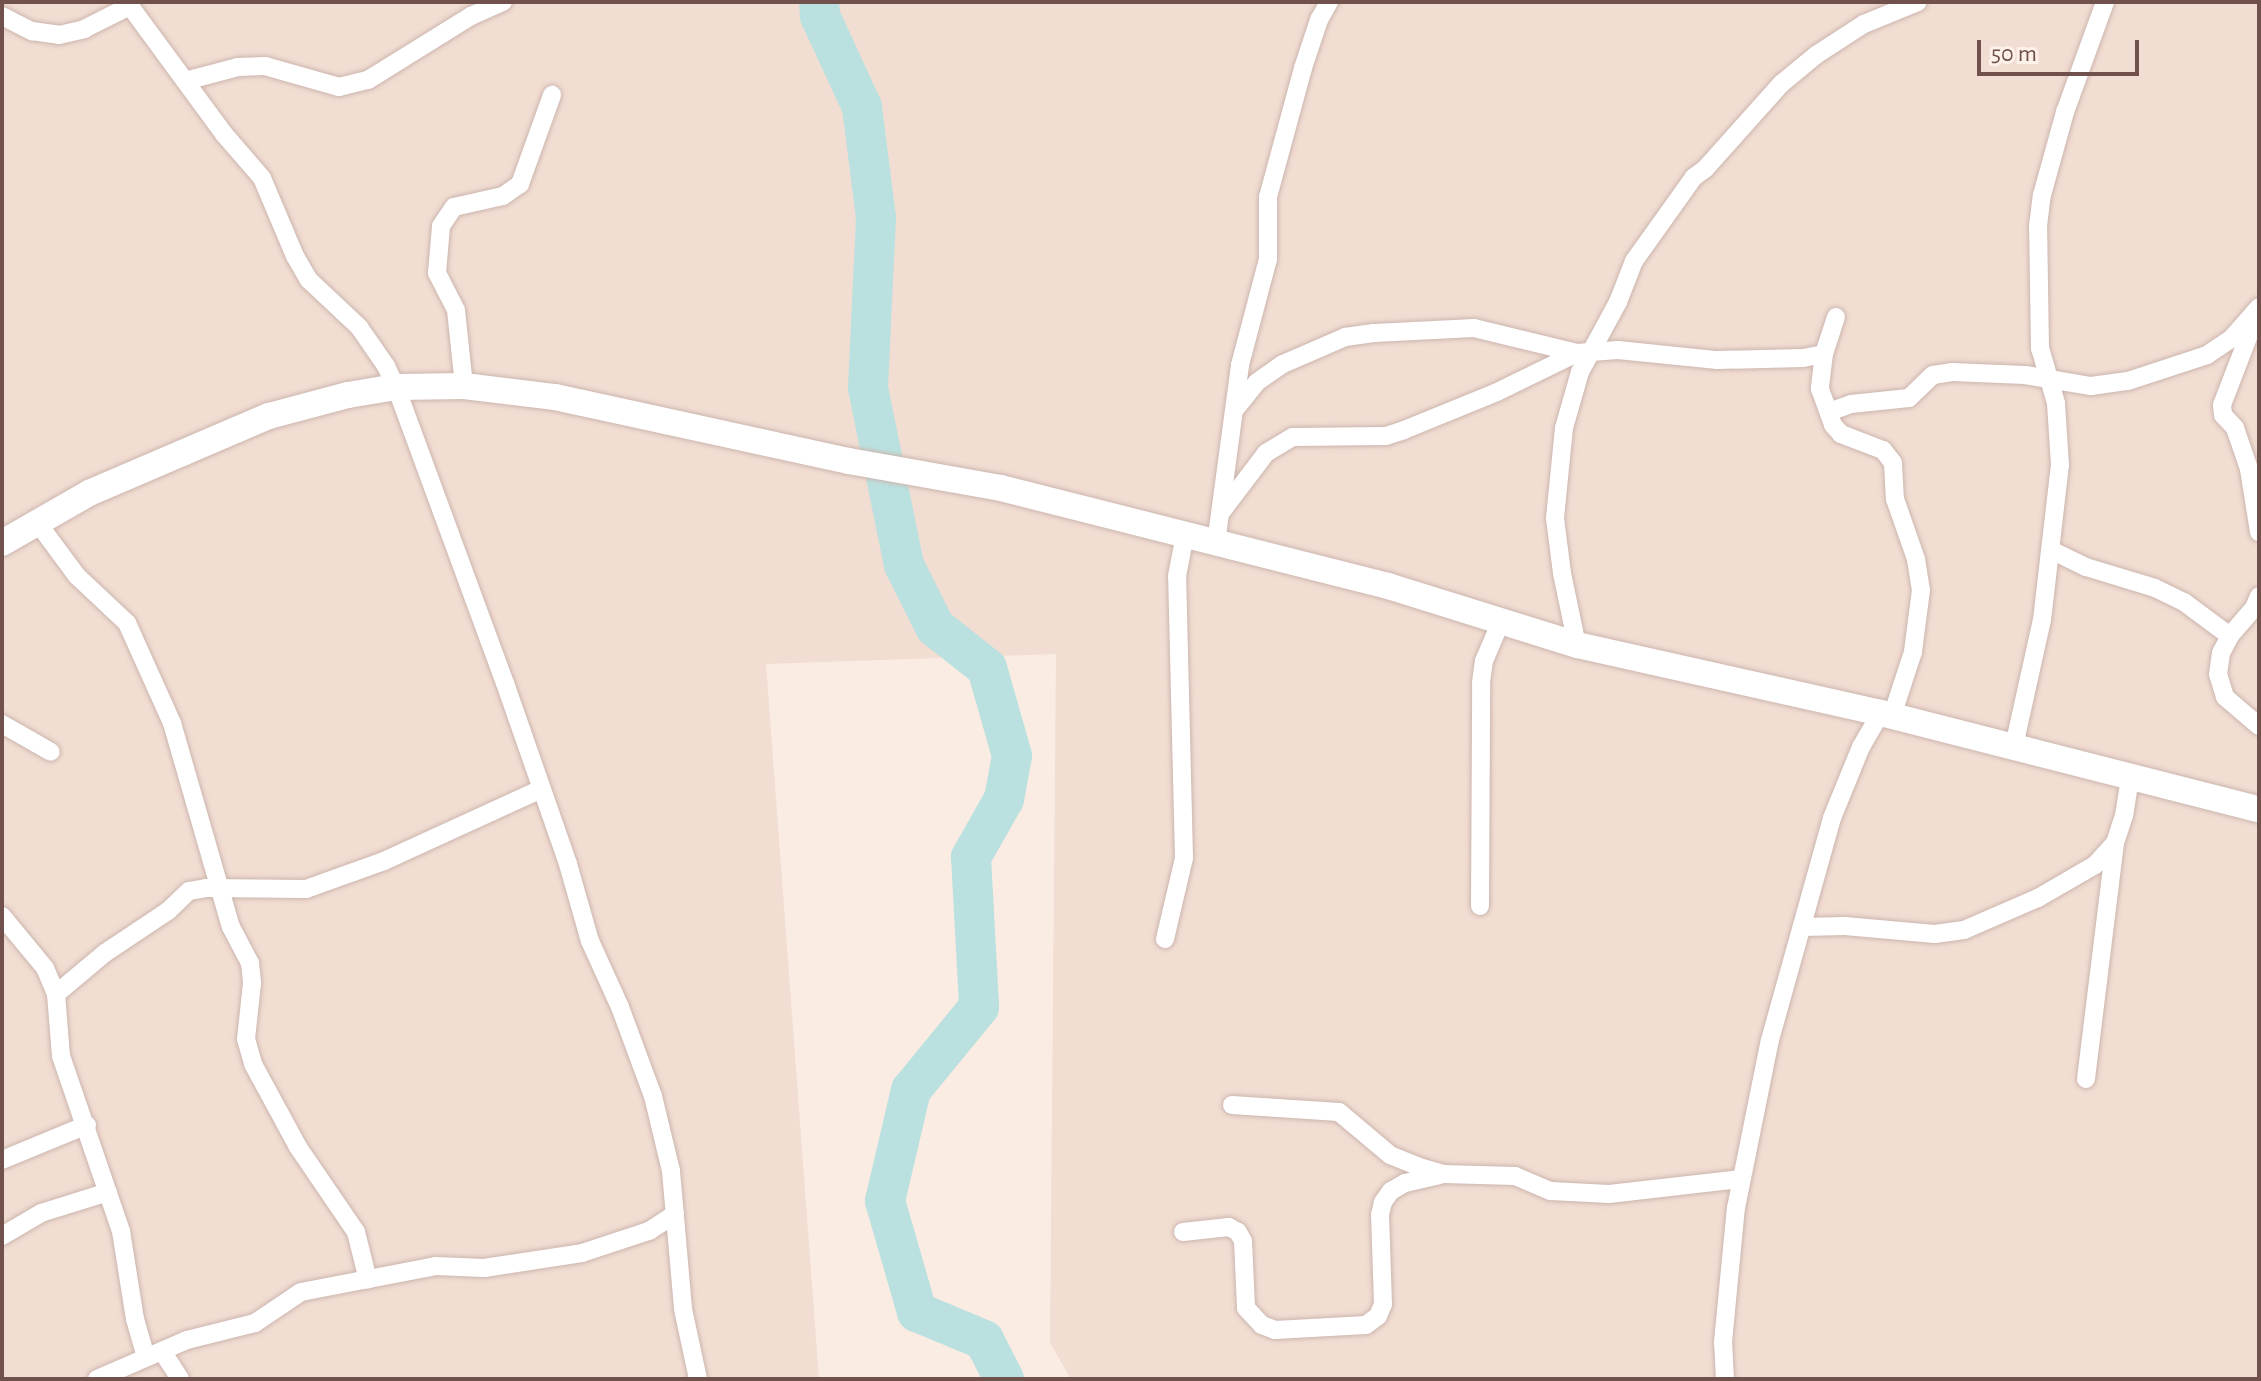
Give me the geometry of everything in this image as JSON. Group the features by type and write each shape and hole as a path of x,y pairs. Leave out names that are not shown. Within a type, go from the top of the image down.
{"street":[{"path":"185,81 238,67 265,66 339,87 368,80 471,16 503,2"},
{"path":"1216,543 1245,342 1268,259 1268,197 1303,68 1319,20 1329,2"},
{"path":"1577,645 1562,573 1555,518 1570,399 1585,352 1634,261 1694,177 1762,104 1798,69 1839,40 1864,24 1918,2"},
{"path":"2014,746 2042,620 2060,432 2056,403 2040,348 2038,226 2042,195 2078,72 2105,2"},
{"path":"2,16 32,31 59,35 84,29 128,4 262,178 295,256 309,280 359,327 386,366 541,789 590,941 620,1007 653,1096 671,1171 683,1309 698,1379"},
{"path":"464,386 456,310 437,273 441,226 454,207 503,196 520,184 552,95"},
{"path":"1829,412 1851,404 1894,402 1909,398 1933,375 1952,372 1988,371 2091,386 2128,381 2207,355 2232,338 2259,308"},
{"path":"2259,308 2222,405 2223,415 2235,428 2249,469 2259,532"},
{"path":"1725,1379 1723,1342 1740,1179 1770,1040 1842,790 1887,715 1913,652 1921,615 1916,559 1895,499 1893,463 1883,450 1841,434 1833,425 1820,389 1824,354 1836,317"},
{"path":"1236,408 1257,382 1283,364 1345,337 1433,327 1474,328 1585,352 1618,350 1717,360 1803,358 1824,354"},
{"path":"1220,513 1266,453 1293,437 1395,433 1446,415 1585,352"},
{"path":"2,543 99,488 269,416 348,395 396,387 464,386 614,408 916,475 1001,488 1402,590 1577,645 1887,715 2259,809"},
{"path":"37,522 77,576 127,623 172,723 231,927 250,963 252,983 246,1039 253,1064 298,1147 356,1232 368,1280"},
{"path":"1165,939 1184,858 1177,576 1185,535"},
{"path":"2051,550 2086,567 2155,588 2184,602 2230,636"},
{"path":"2259,596 2254,608 2230,636 2221,653 2218,674 2225,697 2259,726"},
{"path":"1480,906 1481,682 1484,661 1501,621"},
{"path":"2,724 51,752"},
{"path":"2086,1079 2115,843 2124,816 2130,777"},
{"path":"56,994 105,953 168,911 189,891 306,889 384,861 541,789"},
{"path":"1802,927 1859,927 1935,934 1964,930 2038,898 2095,865 2115,843"},
{"path":"2,916 45,968 56,994 61,1056 121,1231 135,1319 154,1354 180,1379"},
{"path":"1232,1105 1321,1108 1339,1112 1390,1155 1443,1174"},
{"path":"2,1160 87,1125"},
{"path":"1183,1232 1229,1227 1238,1232 1243,1241 1246,1308 1262,1325 1275,1330 1366,1325 1378,1316 1383,1304 1380,1215 1383,1202 1391,1191 1405,1183 1443,1174 1499,1174 1515,1176 1551,1191 1609,1194 1740,1179"},
{"path":"2,1236 41,1213 108,1192"},
{"path":"97,1379 187,1340 255,1323 301,1292 436,1266 484,1268 582,1253 649,1231 675,1214"}],"shaded area":[{"path":"2,2 2259,2 2259,1379 1071,1379 1050,1343 1056,654 766,664 819,1379 2,1379"}],"waterway":[{"path":"819,2 820,16 862,107 876,218 868,388 904,565 935,627 987,668 1012,756 1004,799 971,857 979,1007 911,1090 885,1201 917,1312 984,1340 1004,1379"}]}
